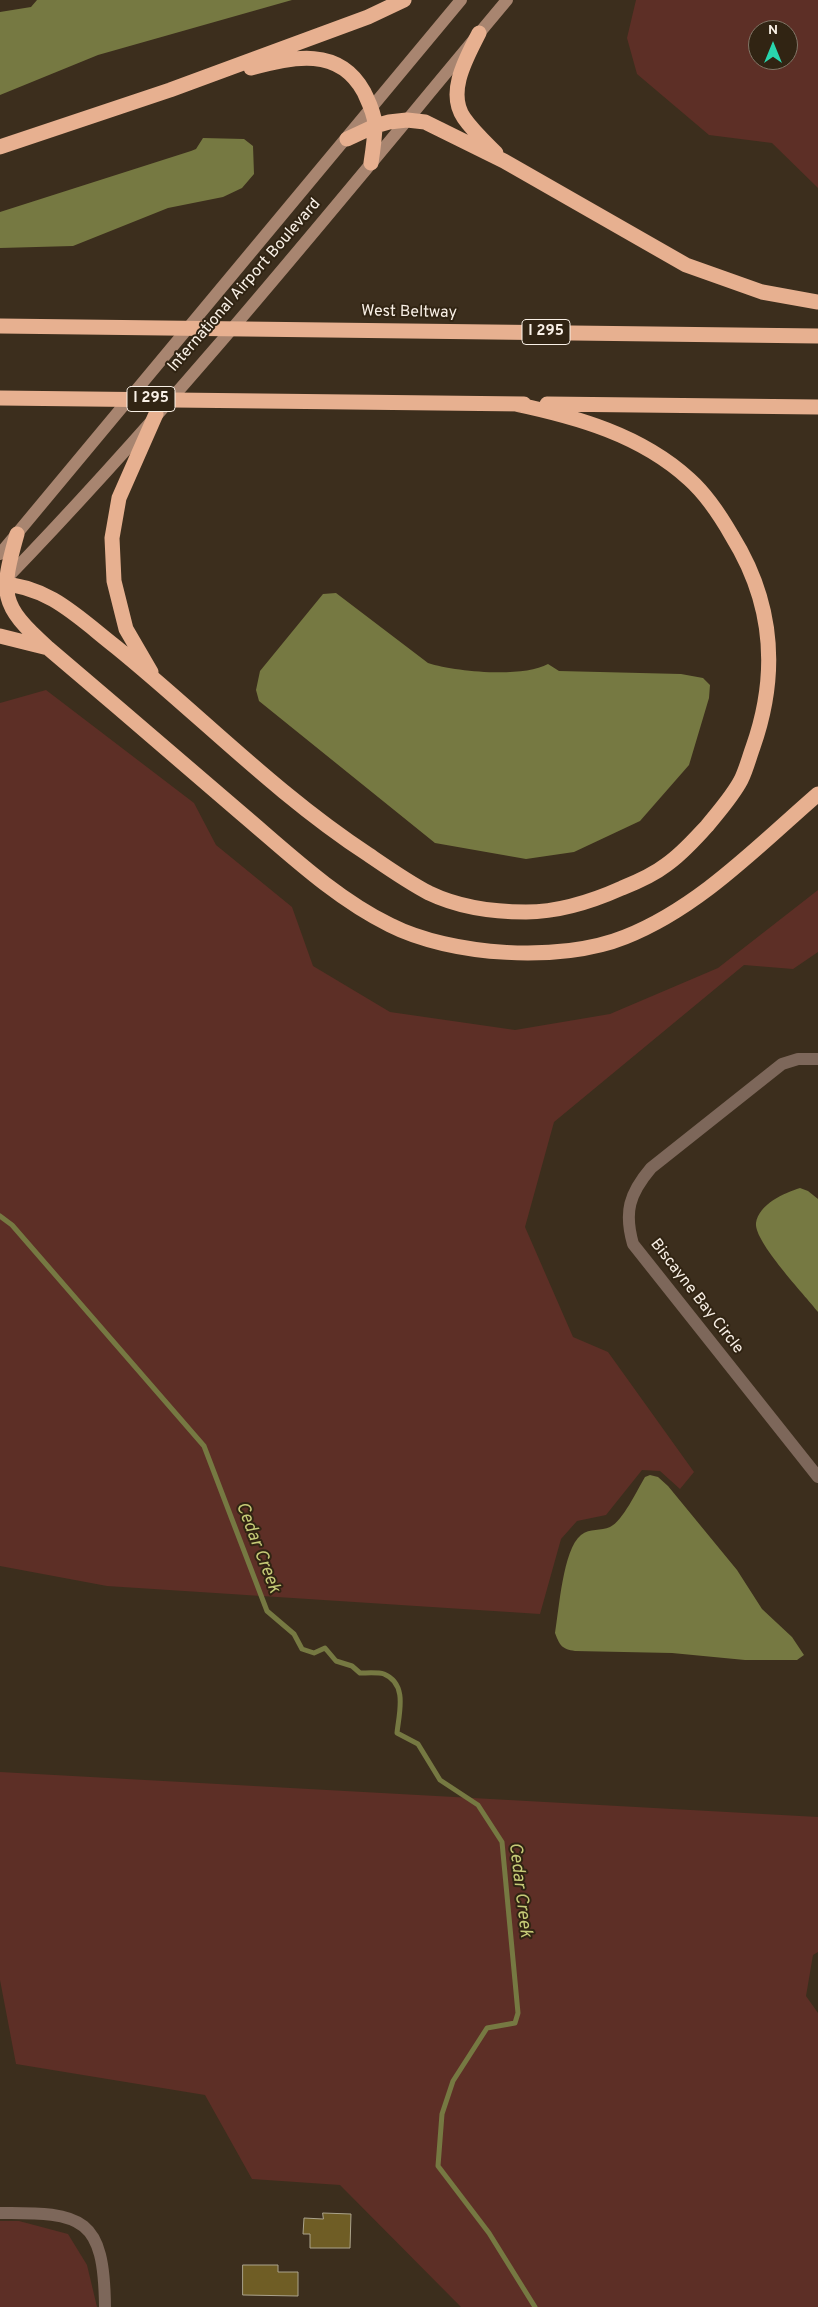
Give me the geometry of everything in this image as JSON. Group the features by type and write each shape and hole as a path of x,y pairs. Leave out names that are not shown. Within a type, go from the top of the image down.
{"highway":[{"path":"0,147 170,90 368,17 404,0"},
{"path":"479,33 461,68 457,94 462,117 504,162"},
{"path":"170,90 283,60 310,58 333,64 350,73 358,82 372,109 375,126 371,163"},
{"path":"347,139 375,126 407,120 425,122 504,162 686,265 762,292 818,302"},
{"name":"West Beltway","path":"0,326 134,326 818,336"},
{"name":"I 295","path":"0,398 818,407"},
{"path":"1,585 29,588 57,600 156,680 246,760 326,827 430,893 458,904 492,910 528,912 551,910 605,896 663,868 681,854 726,804 742,779 763,718 770,656 769,631 760,596 747,559 708,499 688,477 660,458 608,428 563,414 515,404"},
{"path":"156,414 119,498 112,538 114,581 126,629 156,680"},
{"path":"17,534 4,562 1,585 6,604 22,625 296,860 364,911 392,926 446,944 480,951 514,953 558,951 623,938 646,928 676,911 717,880 818,794"},
{"path":"0,636 48,648"}],"main road":[{"name":"International Airport Boulevard","path":"0,554 461,0"},
{"name":"International Airport Boulevard","path":"1,585 62,521 273,280 507,0"}],"street":[{"name":"Biscayne Bay Circle","path":"817,1058 798,1059 782,1064 651,1168 638,1183 630,1202 628,1225 633,1244 818,1477"},
{"path":"0,2213 50,2214 70,2218 88,2228 97,2242 102,2260 105,2307"}],"shaded area":[{"path":"37,0 292,0 98,55 0,95 0,12 31,7"},
{"path":"636,0 818,0 818,188 772,143 709,135 637,74 627,38"},
{"path":"203,138 244,139 253,146 254,174 242,188 223,197 168,208 73,246 0,248 0,212 191,151 196,149"},
{"path":"336,593 428,663 440,666 472,671 506,672 523,671 548,664 559,671 681,674 703,678 710,685 709,698 689,765 640,821 574,852 526,859 435,843 259,701 256,690 260,671 323,594"},
{"path":"46,690 194,803 216,845 292,907 313,966 390,1012 515,1030 610,1014 718,968 818,890 818,952 793,969 744,965 554,1122 525,1227 573,1337 608,1352 694,1472 680,1489 660,1471 642,1470 606,1515 577,1521 561,1539 540,1614 107,1586 0,1566 0,703"},
{"path":"800,1188 808,1191 818,1199 818,1312 771,1255 763,1243 756,1223 762,1210 773,1200"},
{"path":"650,1475 658,1477 668,1486 737,1570 762,1609 792,1637 804,1655 797,1660 745,1660 672,1653 575,1651 562,1646 555,1633 566,1566 575,1542 584,1533 607,1528 615,1524 625,1512 645,1477"},
{"path":"0,1772 818,1817 818,1952 813,1955 806,1996 818,2013 818,2307 461,2307 340,2185 252,2179 205,2095 16,2064 0,1980"},
{"path":"0,2221 19,2221 68,2234 87,2265 97,2307 0,2307"}],"building":[{"path":"323,2213 351,2214 350,2248 310,2248 310,2234 303,2234 304,2218 323,2219"},
{"path":"243,2265 278,2265 278,2272 298,2272 298,2296 243,2295"}],"waterway":[{"name":"Cedar Creek","path":"0,1216 12,1225 204,1446 267,1611 294,1634 302,1649 314,1653 325,1648 336,1661 352,1666 360,1673 382,1673 392,1679 399,1692 400,1700 397,1733 418,1744 440,1780 478,1805 502,1842 518,2013 515,2023 487,2028 453,2081 442,2114 438,2166 489,2233 535,2307"}]}
